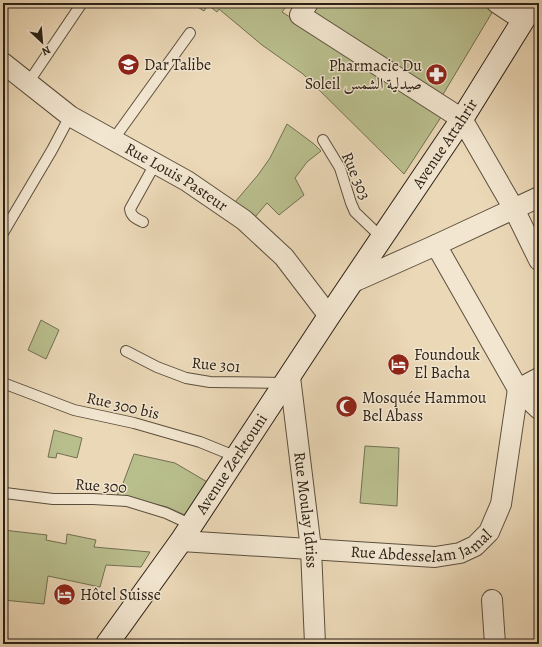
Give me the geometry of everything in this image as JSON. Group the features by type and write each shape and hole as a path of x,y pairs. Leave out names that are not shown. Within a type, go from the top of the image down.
{"street":[{"path":"308,3 300,15 462,119 514,209 539,260"},
{"path":"497,3 528,11"},
{"name":"Avenue Attahrir","path":"353,282 462,119 528,11"},
{"name":"Rue Louis Pasteur","path":"3,63 70,116 187,181 244,220 284,258 329,316"},
{"path":"353,282 539,197"},
{"path":"436,245 518,389 539,409"},
{"name":"Avenue Zerktouni","path":"107,644 187,533 329,316 353,282"},
{"path":"518,389 539,378"},
{"name":"Rue Moulay Idriss","path":"288,380 310,549 315,644"},
{"name":"Rue Abdesselam Jamal","path":"187,533 310,549 435,557 460,553 475,546 489,532 501,504 518,389"},
{"path":"492,600 495,644"}],"lane":[{"path":"28,83 82,3"},
{"path":"113,140 190,33"},
{"path":"3,233 44,164 70,116"},
{"name":"Rue 303","path":"323,140 340,168 355,212 382,238"},
{"path":"143,222 133,217 130,213 130,209 155,164"},
{"name":"Rue 301","path":"126,351 157,367 186,378 210,382 288,380"},
{"name":"Rue 300 bis","path":"3,383 74,410 134,423 193,440 237,457"},
{"name":"Rue 300","path":"4,493 52,499 127,501 166,513 187,533"}],"green space":[{"path":"198,3 289,3 282,12 443,114 404,174 303,74 262,45 219,9 217,12 208,5 204,11 196,6"},
{"path":"319,3 480,3 493,11 442,96 311,15"},
{"path":"287,124 321,151 307,162 295,178 304,195 279,215 267,203 255,217 235,202 270,158"},
{"path":"41,320 59,330 46,359 28,350"},
{"path":"54,430 82,438 77,458 57,453 56,458 48,457"},
{"path":"365,446 399,448 397,506 360,503"},
{"path":"134,454 175,463 209,483 187,516 167,507 117,495"},
{"path":"3,530 47,535 46,540 66,544 67,534 96,540 94,547 150,552 141,567 106,565 100,587 48,576 44,604 3,600"}],"place":[{"name":"Dar Talibe","path":"128,65"},
{"name":"Pharmacie Du Soleil صيدلية الشمس","path":"437,75"},
{"name":"Foundouk El Bacha","path":"398,364"},
{"name":"Mosquée Hammou Bel Abass","path":"347,407"},
{"name":"Hôtel Suisse","path":"65,595"}]}
